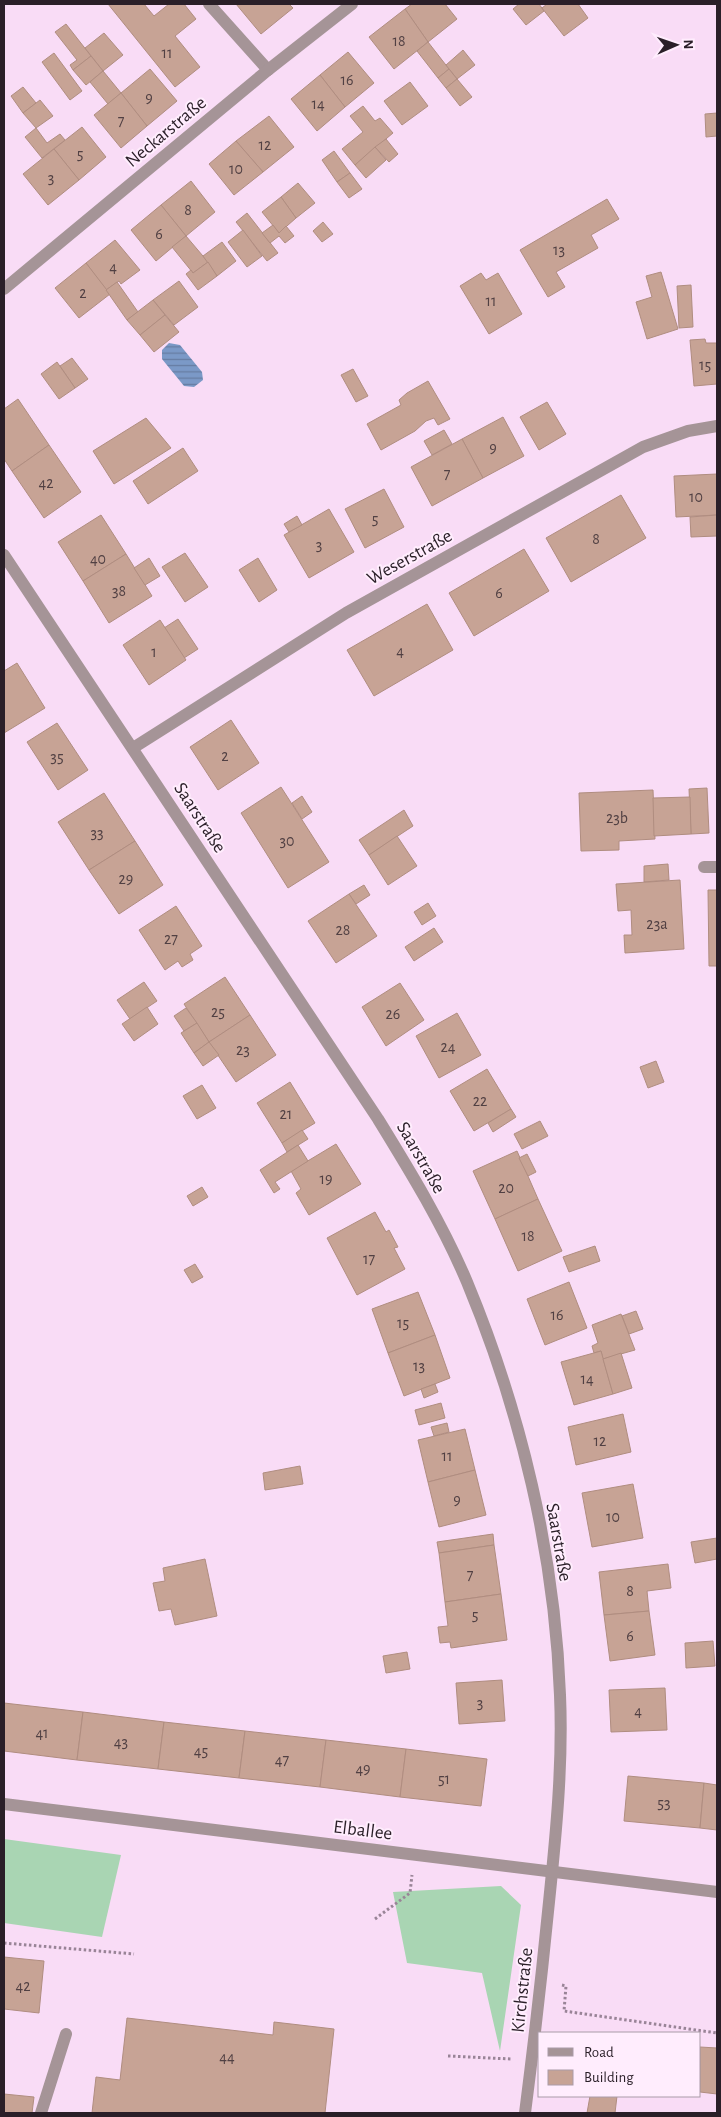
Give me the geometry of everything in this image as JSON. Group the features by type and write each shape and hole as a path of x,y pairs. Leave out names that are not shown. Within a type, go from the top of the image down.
{"street":[{"path":"209,4 268,70"},
{"name":"Neckarstraße","path":"4,289 268,70 352,4"},
{"name":"Weserstraße","path":"132,748 346,613 643,447 688,431 717,426"},
{"name":"Saarstraße","path":"4,555 378,1118 418,1183 466,1281 483,1324 511,1409 532,1488 545,1552 555,1630 560,1695 561,1762 552,1871"},
{"name":"Elballee","path":"4,1804 717,1892"},
{"name":"Kirchstraße","path":"524,2113 541,1984 552,1871"},
{"path":"41,2113 66,2034"}],"path":[{"path":"375,1919 410,1893 414,1855"},
{"path":"4,1942 134,1954"},
{"path":"541,1984 566,1986 564,2010 717,2033"},
{"path":"448,2056 532,2060"}],"green space":[{"path":"4,1839 121,1855 102,1937 4,1923"},
{"path":"501,1886 521,1905 500,2051 482,1973 407,1963 393,1892"}],"water":[{"path":"169,343 180,345 202,372 203,380 194,387 184,386 162,359 162,350"}],"building":[{"path":"108,4 144,4 154,16 169,4 184,4 196,19 175,36 200,67 175,87"},
{"path":"236,4 289,4 293,8 261,34"},
{"path":"412,4 445,4 457,19 428,42 405,9"},
{"path":"519,4 539,4 544,11 526,25 513,9"},
{"path":"547,4 578,4 588,18 564,36 542,8"},
{"path":"405,9 428,42 394,69 369,37"},
{"path":"66,24 91,56 73,70 70,65 77,60 55,32"},
{"path":"104,33 123,55 103,71 85,48"},
{"path":"428,42 449,69 438,78 417,51"},
{"path":"463,50 475,65 457,79 446,65"},
{"path":"348,52 374,83 345,107 320,75"},
{"path":"54,53 82,91 70,100 42,62"},
{"path":"91,56 103,71 86,85 73,70"},
{"path":"150,69 177,101 147,126 121,93"},
{"path":"449,69 457,79 446,88 438,78"},
{"path":"103,71 121,93 108,104 90,82"},
{"path":"320,75 345,107 317,131 291,99"},
{"path":"457,79 472,97 460,106 446,88"},
{"path":"410,82 428,106 402,125 384,101"},
{"path":"23,87 36,103 23,113 11,96"},
{"path":"121,93 147,126 121,148 94,115"},
{"path":"40,100 53,116 36,128 23,113"},
{"path":"363,106 375,121 380,118 393,133 355,165 342,149 363,132 350,116"},
{"path":"717,113 717,136 706,137 705,114"},
{"path":"269,116 294,147 263,172 236,141"},
{"path":"82,127 106,157 79,180 54,149"},
{"path":"36,128 47,143 60,134 65,140 42,158 25,137"},
{"path":"386,139 398,154 389,162 375,147"},
{"path":"236,141 263,172 234,195 209,164"},
{"path":"375,147 386,160 366,178 355,165"},
{"path":"54,149 79,180 48,205 23,174"},
{"path":"334,151 350,173 337,182 322,160"},
{"path":"350,173 362,189 349,198 337,182"},
{"path":"191,181 215,212 186,236 161,205"},
{"path":"298,183 315,203 296,218 281,197"},
{"path":"281,197 296,218 279,233 262,212"},
{"path":"607,199 619,219 591,235 598,248 556,272 565,287 548,297 520,250"},
{"path":"161,205 186,236 156,261 131,230"},
{"path":"247,213 278,253 267,261 236,222"},
{"path":"323,222 333,234 322,242 313,231"},
{"path":"273,225 279,233 286,226 294,236 285,243 279,236 270,243 262,233"},
{"path":"243,230 262,256 247,267 228,242"},
{"path":"186,236 208,262 193,273 172,247"},
{"path":"115,240 140,270 121,284 119,281 106,290 86,263"},
{"path":"222,242 236,261 217,276 203,256"},
{"path":"208,262 217,276 198,290 186,274 191,270 193,273"},
{"path":"86,263 110,294 79,318 55,288"},
{"path":"661,272 678,329 647,339 636,302 652,297 646,276"},
{"path":"481,273 486,280 498,273 522,314 489,334 460,286"},
{"path":"179,281 198,307 174,325 153,300"},
{"path":"117,282 138,312 127,320 106,290"},
{"path":"691,285 693,327 679,328 677,286"},
{"path":"153,300 165,315 140,335 127,320"},
{"path":"165,315 179,332 154,352 140,335"},
{"path":"705,339 706,343 717,343 717,384 694,386 690,340"},
{"path":"72,358 88,379 75,388 60,366"},
{"path":"57,362 75,388 59,399 41,374"},
{"path":"353,369 368,396 356,402 341,375"},
{"path":"428,381 450,419 438,425 434,418 426,421 415,431 381,450 367,424 401,405 399,400"},
{"path":"18,399 49,445 12,471 4,459 4,409"},
{"path":"547,402 566,434 539,450 520,417"},
{"path":"503,417 524,456 483,478 462,439"},
{"path":"146,418 171,448 114,484 93,451"},
{"path":"444,430 452,444 432,455 424,441"},
{"path":"462,439 483,478 432,506 411,467"},
{"path":"49,445 81,492 44,518 12,471"},
{"path":"183,448 198,471 148,504 133,481"},
{"path":"717,474 717,515 676,517 674,476"},
{"path":"384,489 404,527 365,548 345,509"},
{"path":"621,495 646,538 571,582 546,538"},
{"path":"329,509 354,552 309,578 284,535"},
{"path":"101,515 126,554 83,581 58,542"},
{"path":"717,515 717,536 691,537 690,517"},
{"path":"297,516 302,525 289,532 284,524"},
{"path":"524,549 549,591 474,636 449,593"},
{"path":"185,553 208,587 185,602 162,567"},
{"path":"126,554 152,596 109,623 83,581"},
{"path":"149,558 160,576 145,585 134,568"},
{"path":"258,558 277,590 259,602 239,570"},
{"path":"427,604 453,650 374,696 347,650"},
{"path":"178,619 198,649 184,658 164,628"},
{"path":"160,620 186,660 149,685 123,645"},
{"path":"17,663 45,708 4,733 4,671"},
{"path":"231,720 259,763 218,790 190,747"},
{"path":"57,723 88,770 58,790 27,742"},
{"path":"281,787 329,862 288,888 241,813"},
{"path":"707,788 709,833 691,834 689,789"},
{"path":"653,790 655,839 619,841 619,850 581,851 579,793"},
{"path":"104,793 135,841 89,870 58,822"},
{"path":"302,796 312,812 302,819 292,803"},
{"path":"690,797 691,834 654,836 653,798"},
{"path":"404,810 413,826 369,855 359,840"},
{"path":"397,836 417,866 388,885 369,855"},
{"path":"135,841 163,885 119,914 89,870"},
{"path":"668,864 669,880 644,882 644,866"},
{"path":"680,880 684,949 625,953 624,935 632,935 631,910 618,911 616,884"},
{"path":"364,885 370,895 356,904 349,894"},
{"path":"708,890 717,890 717,966 709,966"},
{"path":"349,894 377,936 336,963 308,921"},
{"path":"428,903 436,916 422,925 414,912"},
{"path":"176,906 202,946 190,954 193,960 182,967 178,961 165,970 139,930"},
{"path":"434,928 443,942 414,961 405,947"},
{"path":"225,977 250,1015 209,1042 184,1004"},
{"path":"144,982 157,1001 130,1019 117,1000"},
{"path":"400,983 424,1020 386,1046 362,1007"},
{"path":"147,1007 158,1024 134,1041 122,1024"},
{"path":"186,1008 197,1023 184,1031 174,1016"},
{"path":"457,1013 481,1055 439,1078 416,1036"},
{"path":"250,1015 276,1055 236,1082 209,1042"},
{"path":"197,1023 209,1042 194,1053 181,1033"},
{"path":"209,1042 219,1055 203,1066 194,1053"},
{"path":"656,1061 664,1082 648,1088 640,1067"},
{"path":"487,1069 511,1109 474,1131 450,1091"},
{"path":"290,1082 315,1123 282,1143 257,1103"},
{"path":"202,1085 216,1108 197,1119 183,1096"},
{"path":"511,1109 516,1117 493,1132 488,1123"},
{"path":"540,1121 548,1136 522,1149 514,1134"},
{"path":"302,1130 308,1139 287,1152 282,1143"},
{"path":"336,1144 361,1184 309,1215 296,1193 301,1189 291,1171"},
{"path":"298,1145 308,1161 275,1182 280,1189 274,1193 260,1170"},
{"path":"517,1151 538,1199 495,1219 473,1171"},
{"path":"527,1154 536,1172 528,1176 519,1158"},
{"path":"202,1187 208,1197 193,1206 187,1196"},
{"path":"538,1199 562,1251 518,1271 495,1219"},
{"path":"375,1212 386,1232 389,1230 398,1247 394,1248 405,1269 357,1295 327,1238"},
{"path":"595,1246 600,1261 569,1272 563,1257"},
{"path":"195,1264 203,1277 192,1283 184,1270"},
{"path":"569,1282 587,1328 545,1345 527,1299"},
{"path":"418,1292 435,1335 388,1353 372,1309"},
{"path":"636,1311 643,1329 629,1334 622,1316"},
{"path":"621,1314 635,1350 603,1359 601,1351 594,1353 592,1346 598,1343 592,1325"},
{"path":"435,1335 450,1378 404,1396 388,1353"},
{"path":"601,1351 613,1394 574,1405 561,1362"},
{"path":"621,1353 632,1388 613,1394 603,1359"},
{"path":"435,1384 438,1392 424,1398 421,1389"},
{"path":"441,1403 445,1418 419,1425 415,1410"},
{"path":"623,1414 631,1452 576,1465 568,1427"},
{"path":"447,1423 449,1432 434,1436 431,1427"},
{"path":"465,1429 475,1470 428,1482 418,1440"},
{"path":"300,1466 303,1484 265,1490 263,1473"},
{"path":"475,1470 486,1515 439,1527 428,1482"},
{"path":"633,1484 643,1538 592,1547 582,1493"},
{"path":"493,1534 494,1545 439,1553 437,1542"},
{"path":"717,1538 717,1559 695,1563 691,1542"},
{"path":"494,1545 501,1594 445,1602 439,1553"},
{"path":"205,1559 217,1616 175,1625 171,1609 159,1611 153,1583 165,1581 163,1568"},
{"path":"668,1564 671,1588 647,1591 649,1611 604,1615 599,1572"},
{"path":"501,1594 507,1640 451,1648 450,1642 440,1643 438,1627 448,1626 445,1602"},
{"path":"649,1611 655,1655 610,1661 604,1615"},
{"path":"713,1641 715,1666 686,1668 685,1643"},
{"path":"407,1652 410,1669 386,1673 383,1656"},
{"path":"502,1680 505,1721 459,1724 456,1683"},
{"path":"665,1688 667,1730 611,1732 609,1690"},
{"path":"4,1703 83,1712 77,1760 4,1751"},
{"path":"83,1712 164,1722 158,1769 77,1760"},
{"path":"164,1722 245,1731 239,1778 158,1769"},
{"path":"245,1731 326,1740 320,1787 239,1778"},
{"path":"326,1740 406,1749 400,1797 320,1787"},
{"path":"406,1749 487,1759 481,1806 400,1797"},
{"path":"628,1776 704,1783 700,1828 624,1821"},
{"path":"704,1783 717,1785 717,1830 700,1828"},
{"path":"4,1957 44,1961 39,2013 4,2009"},
{"path":"127,2018 273,2035 274,2022 334,2029 325,2113 92,2113 96,2077 120,2080"},
{"path":"701,2047 717,2048 717,2094 701,2092"},
{"path":"4,2094 34,2097 32,2113 4,2113"},
{"path":"590,2097 617,2097 615,2113 587,2113"}]}
